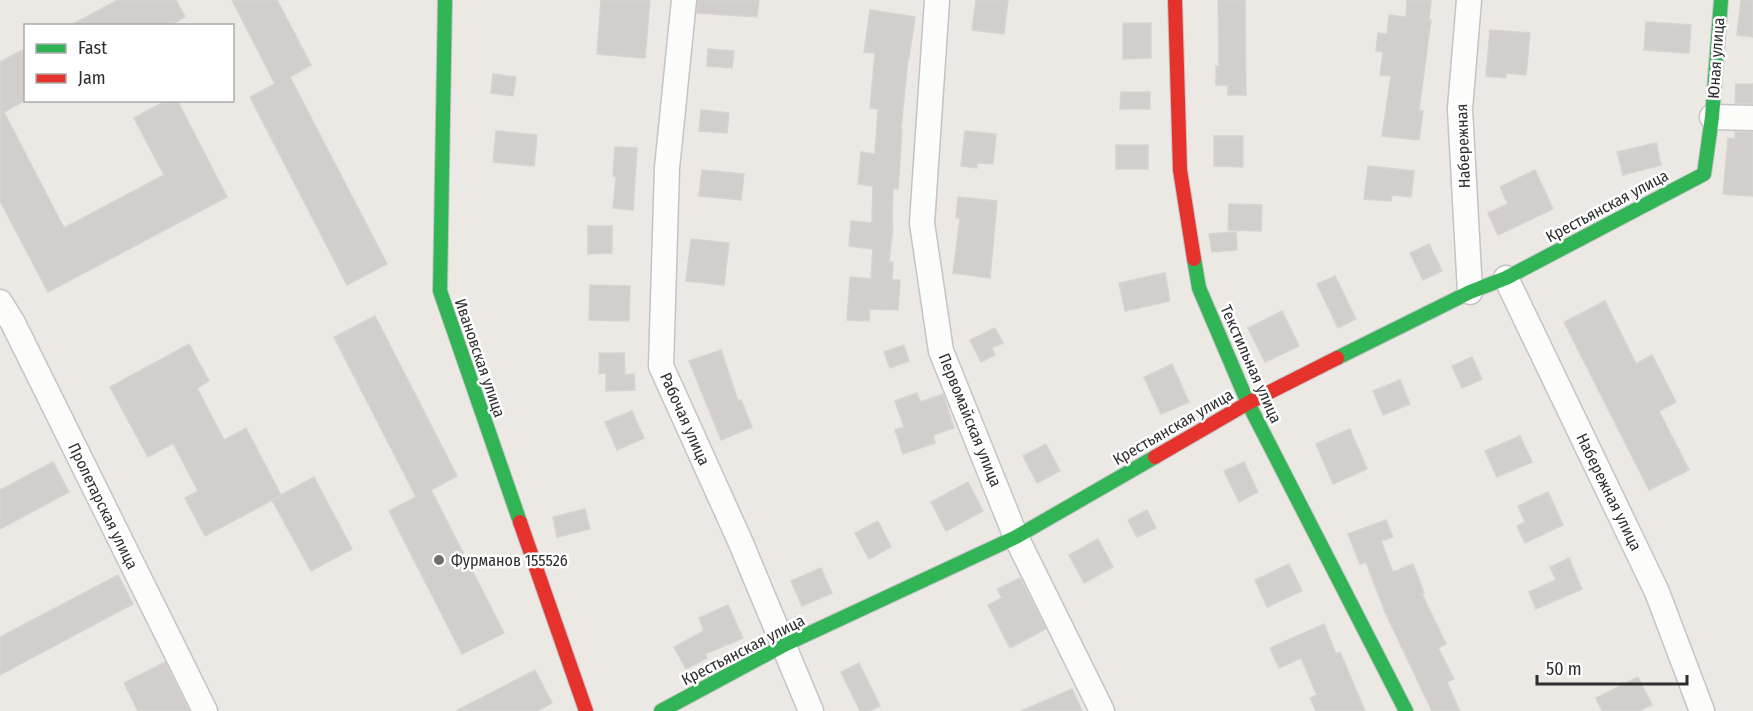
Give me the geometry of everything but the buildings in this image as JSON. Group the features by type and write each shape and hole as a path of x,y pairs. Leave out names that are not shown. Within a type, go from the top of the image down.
{"street":[{"name":"Ивановская улица","path":"445,0 440,291 586,711"},
{"name":"Рабочая улица","path":"684,0 667,168 661,366 740,541 811,711"},
{"name":"Первомайская улица","path":"937,0 922,224 941,351 1016,537 1102,711"},
{"name":"Текстильная улица","path":"1175,0 1180,170 1199,288 1248,403 1406,711"},
{"name":"Набережная","path":"1469,0 1460,109 1470,292"},
{"name":"Юная улица","path":"1704,174 1712,117 1721,0"},
{"name":"Юная улица","path":"1712,117 1753,118"},
{"name":"Крестьянская улица","path":"661,711 782,646 1016,537 1248,403 1470,292 1506,278 1704,174"},
{"name":"Набережная улица","path":"1506,278 1657,592 1702,711"},
{"name":"Пролетарская улица","path":"0,302 13,323 205,711"}],"traffic: fast":[{"path":"445,0 440,291 520,522"},
{"path":"1337,358 1470,292 1506,278 1704,174 1712,117 1721,0"},
{"path":"1194,259 1199,288 1248,403 1406,711"},
{"path":"661,711 782,646 1016,537 1155,457"}],"traffic: jam":[{"path":"1175,0 1180,170 1194,259"},
{"path":"1155,457 1248,403 1337,358"},
{"path":"520,522 586,711"}],"place":[{"name":"Фурманов 155526","path":"439,560"}]}
